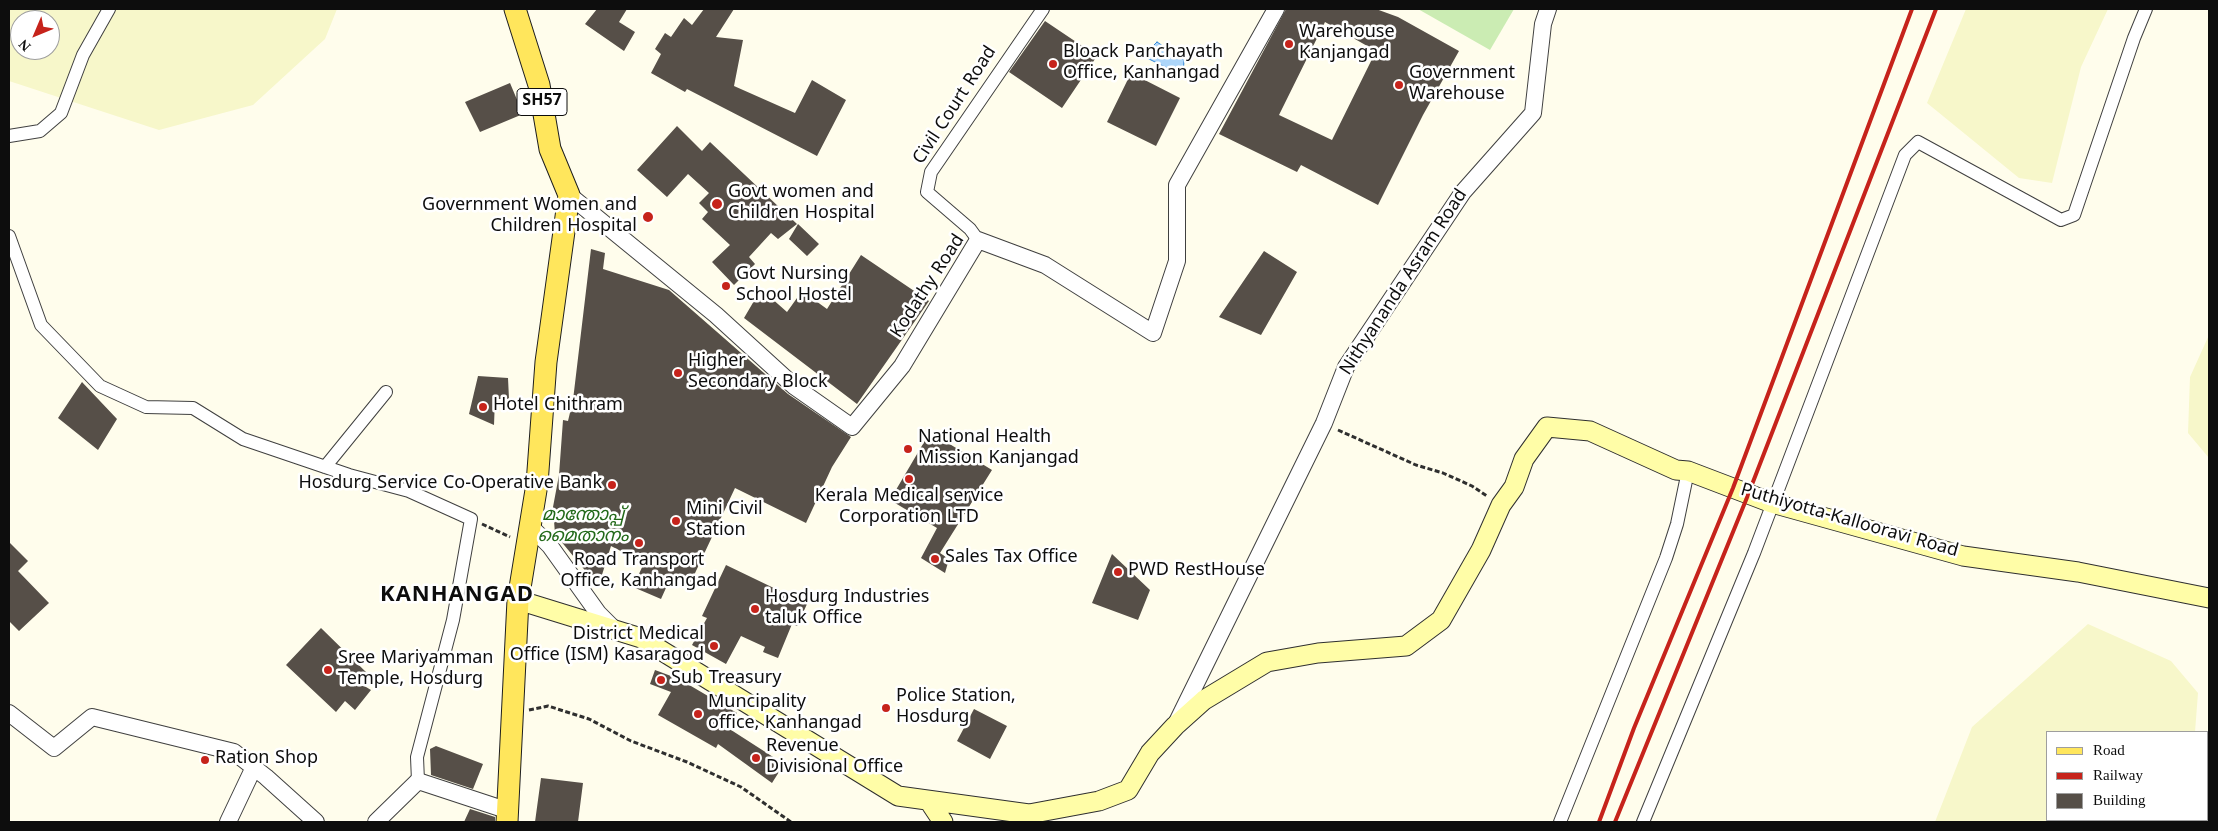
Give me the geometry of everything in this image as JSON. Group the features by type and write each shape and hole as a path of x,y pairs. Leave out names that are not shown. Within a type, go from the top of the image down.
{"main road":[{"name":"SH57","path":"515,9 539,86 550,149 570,195"},
{"path":"507,816 518,600 537,484 546,362 570,195"},
{"name":"Puthiyotta-Kallooravi Road","path":"1026,818 1099,801 1128,790 1150,753 1175,726 1204,700 1267,662 1318,653 1406,646 1441,620 1481,550 1501,505 1514,487 1524,459 1547,427 1590,432 1676,470 1688,471 1772,503 1963,556 2078,572 2209,598"},
{"path":"518,600 641,638 898,796 1026,818"},
{"path":"929,801 943,822"}],"street":[{"path":"9,136 40,130 61,113 83,55 109,9"},
{"name":"Civil Court Road","path":"978,240 970,229 927,192 930,172 1043,9"},
{"name":"Kodathy Road","path":"570,195 716,315 795,387 852,427 902,366 978,240 1045,265 1153,333 1177,261 1177,185 1276,9"},
{"name":"Nithyananda Asram Road","path":"1175,726 1324,423 1346,367 1463,192 1533,113 1543,24 1548,9"},
{"path":"1643,822 1714,652 1905,155 1918,142 2061,220 2074,215 2134,38 2146,9"},
{"path":"9,236 41,324 100,386 146,407 193,408 243,439 325,467 409,491 471,519 465,562 447,646 417,757 418,781 376,822"},
{"path":"325,467 386,392"},
{"path":"1560,822 1666,558 1688,471"},
{"path":"528,536 550,546 598,613 615,630"},
{"path":"9,713 54,748 92,717 234,752 254,767 316,822"},
{"path":"228,822 254,767"},
{"path":"418,781 507,816"}],"path":[{"path":"1324,423 1416,465 1443,473 1472,486 1501,505"},
{"path":"471,519 528,536"},
{"path":"511,713 548,706 589,719 630,741 687,762 740,787 791,822"}],"green space":[{"path":"9,9 337,9 325,39 253,105 159,130 9,81"},
{"path":"1418,9 1514,9 1490,50"},
{"path":"1966,9 2108,9 2081,67 2052,183 2019,178 1927,103"},
{"path":"2209,335 2209,458 2188,433 2190,377"},
{"path":"2088,624 2171,661 2198,693 2195,731 2046,731 2046,821 2171,822 1935,822 1972,727"}],"water":[{"path":"1157,42 1184,60 1183,76 1143,56"}],"building":[{"path":"597,9 627,9 619,22 635,32 624,51 585,24"},
{"path":"704,9 734,9 716,37 743,40 734,86 795,113 812,80 846,100 817,156 687,89 685,92 651,73 661,54 655,49 665,33 671,37 684,18 692,25"},
{"path":"1286,9 1376,9 1398,17 1459,51 1423,115 1378,205 1301,165 1297,172 1219,134","holes":["1325,22 1376,51 1332,140 1279,115"]},
{"name":"Bloack Panchayath Office, Kanhangad","path":"1045,21 1097,56 1062,108 1009,72"},
{"path":"1131,73 1180,98 1156,146 1107,122"},
{"path":"510,83 523,114 480,132 465,102"},
{"path":"677,126 702,151 710,142 797,224 778,239 771,233 749,257 755,264 734,285 712,262 730,245 702,219 708,212 699,203 709,193 688,174 667,197 637,170"},
{"path":"798,224 819,244 807,256 789,239"},
{"path":"591,249 605,253 603,269 669,290 788,394 851,437 832,467 806,523 735,488 688,588 670,579 661,599 633,587 644,563 611,546 601,578 588,574 555,534 553,507 559,475 563,420 568,421 573,400"},
{"path":"1264,251 1297,272 1261,335 1219,317"},
{"path":"861,255 929,301 857,404 744,318 761,289 787,312 802,291 827,309"},
{"name":"Hotel Chithram","path":"478,376 508,378 509,399 495,399 494,425 469,414"},
{"path":"82,382 117,419 98,450 58,418"},
{"path":"930,432 992,470 940,553 949,559 945,573 921,558 937,528 890,500"},
{"path":"9,542 28,561 18,571 49,603 19,631 9,621"},
{"name":"PWD RestHouse","path":"1112,554 1150,590 1138,620 1092,603"},
{"name":"Hosdurg Industries taluk Office","path":"726,565 807,604 797,626 792,624 778,658 763,652 765,647 741,636 726,664 692,645 707,618 702,616"},
{"name":"Sree Mariyamman Temple, Hosdurg","path":"321,628 369,675 361,684 371,690 355,710 345,701 336,712 286,665"},
{"name":"Muncipality office, Kanhangad","path":"655,670 679,679 737,713 728,728 784,764 772,783 718,744 716,748 658,715 671,692 650,684"},
{"path":"974,709 1007,726 990,759 957,741"},
{"path":"436,746 483,764 473,789 431,775 430,749"},
{"path":"541,778 583,783 578,822 535,822"},
{"path":"470,809 495,817 495,822 464,822"}],"railway":[{"path":"1599,822 1634,728 1733,488 1912,9"},
{"path":"1615,822 1746,500 1936,9"}],"place":[{"name":"Warehouse Kanjangad","path":"1289,44"},
{"name":"Bloack Panchayath Office, Kanhangad","path":"1053,64"},
{"name":"Government Warehouse","path":"1399,85"},
{"name":"Govt women and Children Hospital","path":"717,204"},
{"name":"Government Women and Children Hospital","path":"648,217"},
{"name":"Govt Nursing School Hostel","path":"726,286"},
{"name":"Higher Secondary Block","path":"678,373"},
{"name":"Hotel Chithram","path":"483,407"},
{"name":"National Health Mission Kanjangad","path":"908,449"},
{"name":"Kerala Medical service Corporation LTD","path":"909,479"},
{"name":"Hosdurg Service Co-Operative Bank","path":"612,485"},
{"name":"Mini Civil Station","path":"676,521"},
{"name":"Road Transport Office, Kanhangad","path":"639,543"},
{"name":"Sales Tax Office","path":"935,559"},
{"name":"PWD RestHouse","path":"1118,572"},
{"name":"Hosdurg Industries taluk Office","path":"755,609"},
{"name":"District Medical Office (ISM) Kasaragod","path":"714,646"},
{"name":"Sree Mariyamman Temple, Hosdurg","path":"328,670"},
{"name":"Sub Treasury","path":"661,680"},
{"name":"Police Station, Hosdurg","path":"886,708"},
{"name":"Muncipality office, Kanhangad","path":"698,714"},
{"name":"Revenue Divisional Office","path":"756,758"},
{"name":"Ration Shop","path":"205,760"}],"district":[{"name":"KANHANGAD","path":"457,597"}],"park label":[{"name":"മാന്തോപ്പ് മൈതാനം","path":"583,527"}]}
